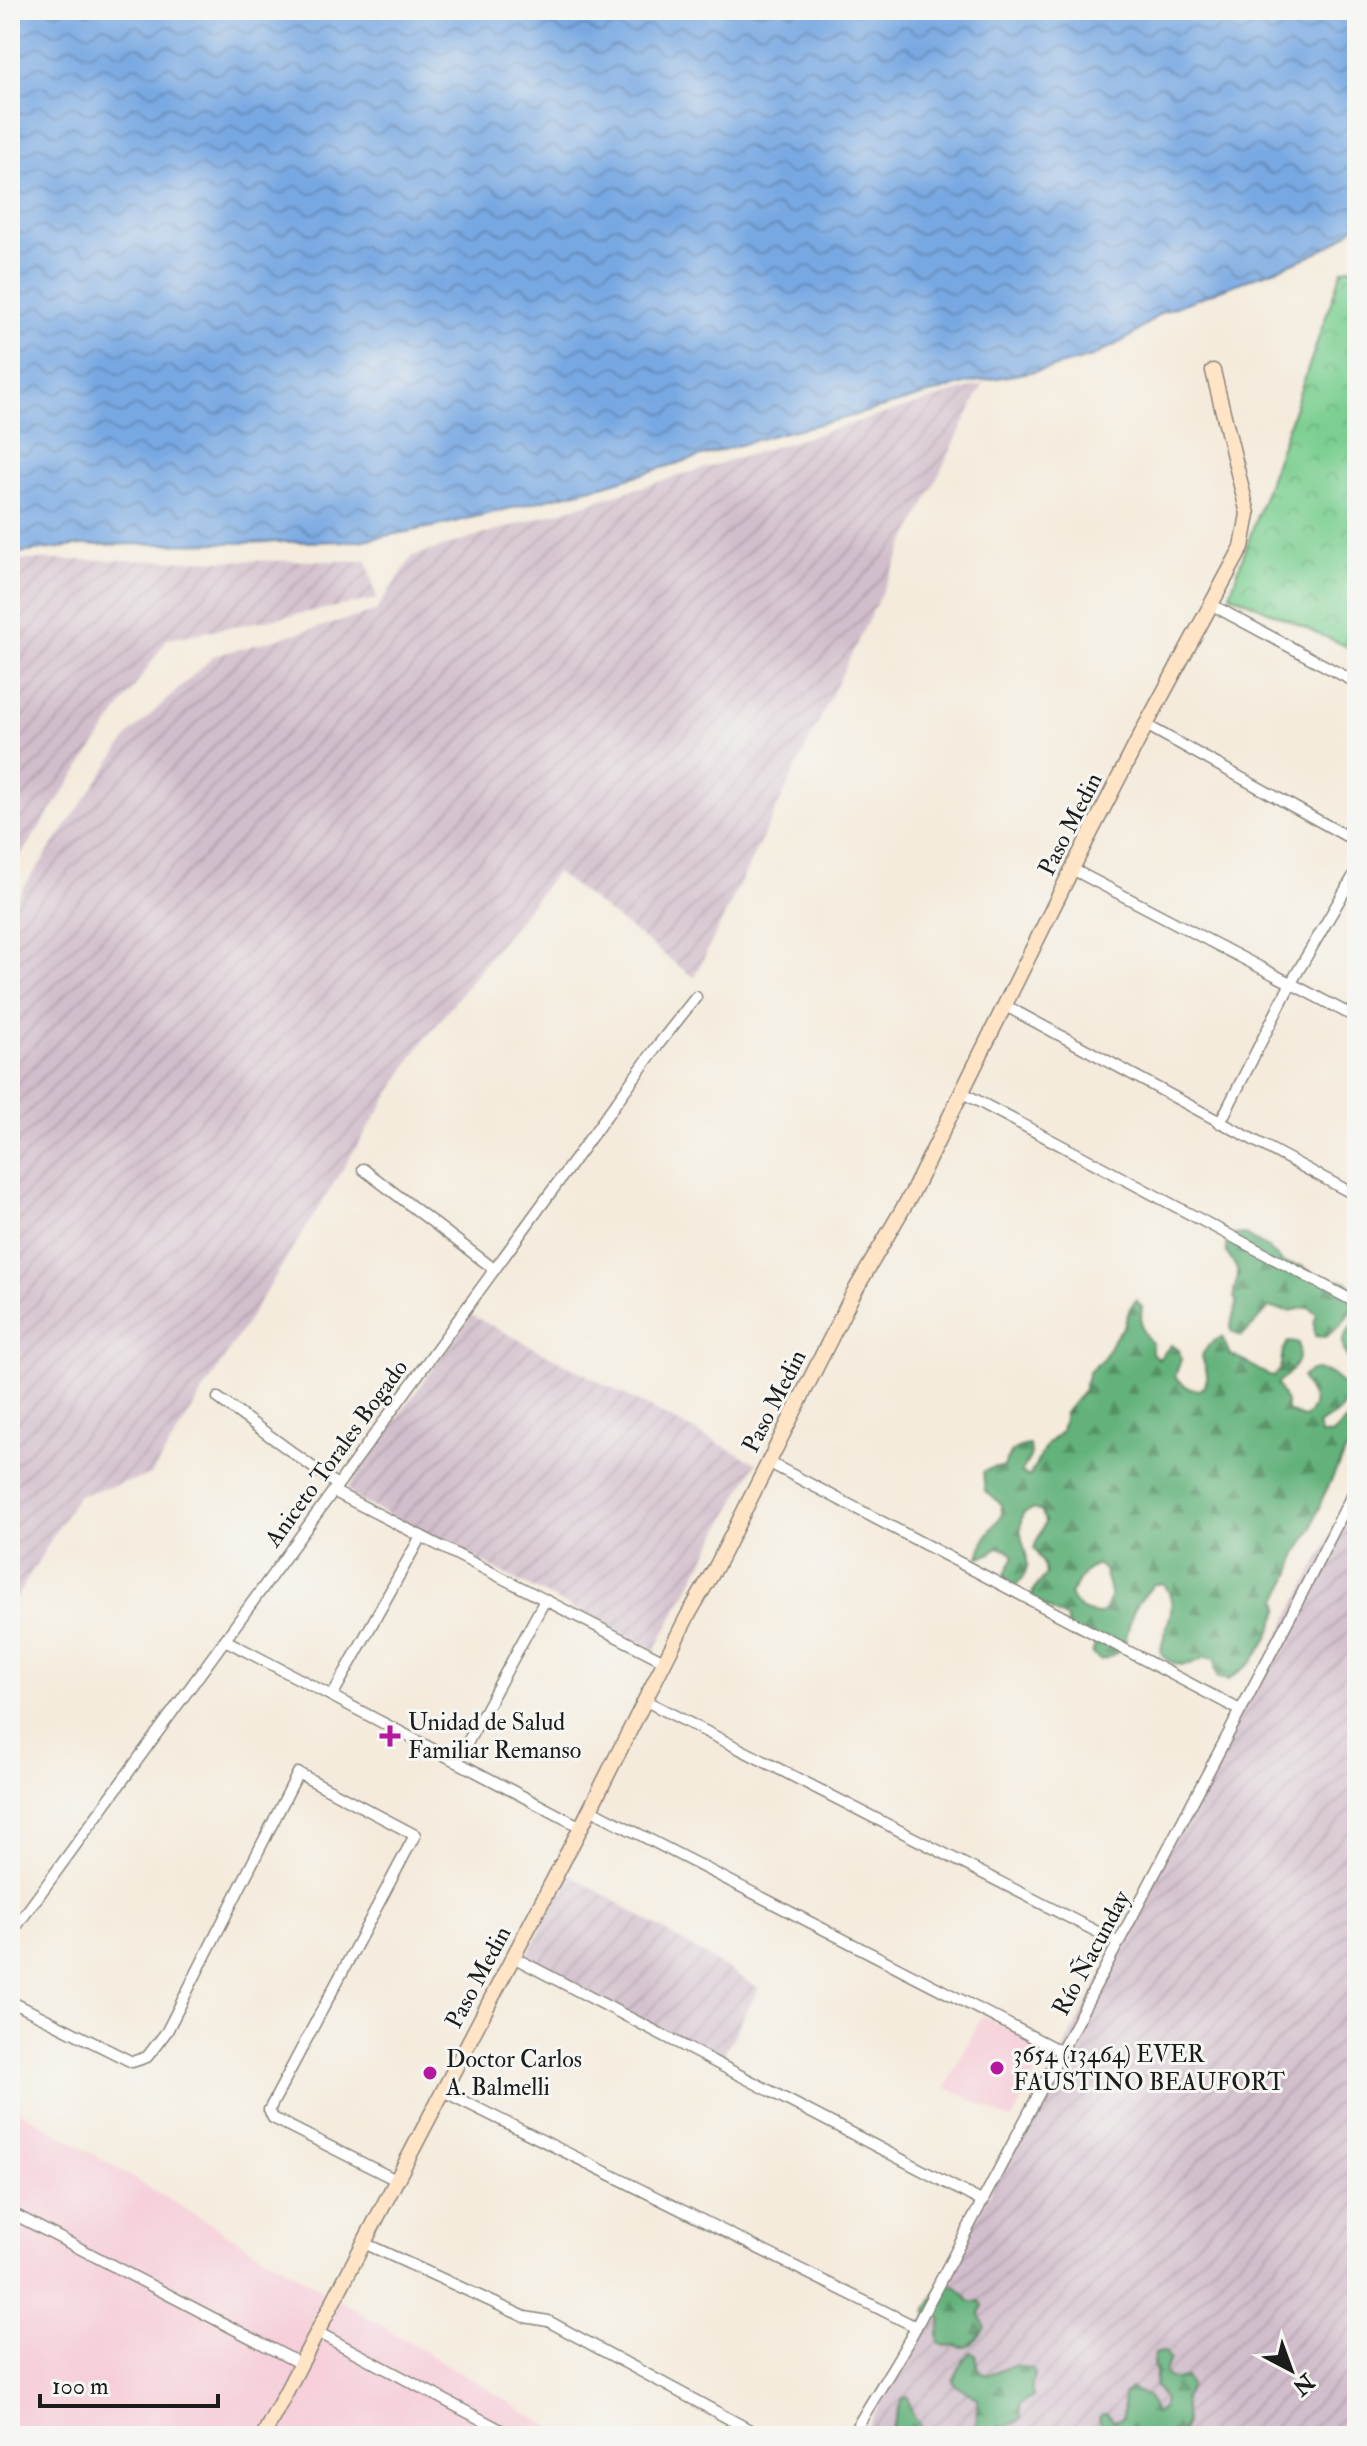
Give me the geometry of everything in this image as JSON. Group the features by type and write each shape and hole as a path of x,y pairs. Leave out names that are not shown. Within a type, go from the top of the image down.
{"street":[{"name":"Paso Medin","path":"263,2436 581,1827 687,1617 716,1567 853,1294 912,1193 1072,869 1242,547 1248,514 1213,371"},
{"path":"1212,605 1357,683"},
{"path":"1146,725 1357,842"},
{"path":"1072,869 1357,1018"},
{"path":"1220,1123 1291,983 1357,870"},
{"name":"Aniceto Torales Bogado","path":"10,1935 494,1269 696,997"},
{"path":"1004,1005 1357,1196"},
{"path":"961,1092 1357,1303"},
{"path":"363,1169 494,1269"},
{"path":"218,1398 335,1488 421,1536 666,1662"},
{"path":"768,1462 1240,1710"},
{"name":"Río Ñacunday","path":"852,2436 874,2395 900,2358 983,2202 1357,1485"},
{"path":"332,1696 421,1536"},
{"path":"457,1762 545,1600"},
{"path":"225,1640 581,1827"},
{"path":"646,1701 1119,1943"},
{"path":"10,2001 132,2062 147,2057 167,2031 298,1773 415,1835 269,2110 273,2118 396,2180"},
{"path":"590,1809 1062,2052"},
{"path":"513,1957 983,2202"},
{"path":"443,2091 916,2327"},
{"path":"10,2212 301,2364"},
{"path":"364,2243 525,2317 548,2321 761,2436"},
{"path":"317,2332 512,2436"}],"shaded area":[{"path":"983,384 694,978 556,872 419,1047 151,1475 77,1496 10,1608 10,907 130,734 214,656 375,612 413,556"},
{"path":"10,560 367,561 377,599 167,639 10,871"},
{"path":"471,1315 756,1463 655,1650 353,1497 348,1487"},
{"path":"1357,1486 1357,2436 863,2436 1119,1943"},
{"path":"567,1872 759,1988 720,2061 526,1959"},
{"name":"3654 (13464) EVER FAUSTINO BEAUFORT","path":"982,2016 1048,2049 1012,2120 946,2087"},
{"path":"10,2105 346,2304 565,2436 11,2436"}],"green space":[{"path":"1357,265 1357,651 1230,594 1342,270"},
{"path":"1244,1234 1269,1249 1283,1263 1302,1266 1319,1277 1347,1282 1356,1299 1341,1325 1325,1337 1315,1336 1317,1314 1309,1307 1290,1311 1269,1308 1245,1333 1240,1336 1231,1331 1238,1275 1226,1247 1227,1240"},
{"path":"1136,1300 1142,1307 1143,1331 1152,1343 1152,1353 1159,1359 1171,1345 1179,1350 1181,1359 1175,1377 1190,1389 1200,1390 1204,1385 1207,1374 1202,1356 1210,1344 1222,1337 1230,1355 1273,1376 1280,1370 1283,1350 1288,1342 1298,1343 1297,1361 1277,1384 1287,1411 1304,1418 1310,1412 1313,1402 1302,1377 1308,1372 1321,1370 1332,1375 1347,1391 1341,1410 1318,1425 1321,1434 1331,1435 1357,1411 1357,1439 1344,1454 1312,1528 1297,1554 1278,1600 1280,1609 1268,1638 1252,1662 1228,1680 1218,1678 1215,1659 1205,1657 1182,1665 1170,1662 1161,1653 1171,1610 1169,1593 1164,1584 1154,1584 1138,1603 1122,1647 1110,1657 1100,1660 1092,1654 1095,1644 1090,1636 1080,1640 1071,1637 1066,1618 1032,1600 1033,1591 1046,1575 1034,1548 1045,1522 1042,1512 1032,1509 1023,1513 1021,1535 1027,1568 1016,1586 1006,1586 1004,1576 1014,1556 1007,1549 997,1547 990,1554 979,1557 985,1538 1002,1514 1001,1504 985,1491 983,1472 1004,1467 1013,1451 1030,1445 1031,1455 1021,1473 1029,1477 1047,1444 1061,1432 1065,1413 1083,1391 1089,1372 1103,1359 1124,1326","holes":["1097,1564 1104,1570 1110,1593 1109,1604 1101,1614 1086,1612 1078,1607 1070,1594 1091,1567"]},
{"path":"1357,1321 1357,1364 1349,1361 1343,1340"},
{"path":"949,2283 957,2287 970,2302 983,2305 980,2314 985,2327 974,2342 965,2347 939,2343 941,2320 939,2316 929,2315 926,2311 940,2286"},
{"path":"1164,2351 1170,2359 1164,2373 1167,2377 1175,2380 1185,2377 1190,2385 1184,2399 1186,2423 1180,2436 1104,2436 1099,2418 1107,2414 1114,2421 1123,2418 1124,2395 1130,2388 1147,2396 1155,2413 1163,2408 1165,2399 1155,2387 1153,2363 1155,2354"},
{"path":"971,2352 985,2374 1016,2366 1032,2369 1034,2374 1033,2397 1020,2404 1021,2419 1004,2428 997,2436 971,2436 977,2419 978,2399 953,2381"},
{"path":"908,2397 911,2411 921,2427 919,2432 908,2436 889,2436 901,2402"}],"water":[{"path":"10,10 1357,10 1357,225 1311,256 1162,312 1132,336 1092,357 1048,369 968,383 773,435 605,485 438,526 358,541 82,545 10,554"}],"place":[{"name":"Unidad de Salud Familiar Remanso","path":"390,1736"},
{"name":"3654 (13464) EVER FAUSTINO BEAUFORT","path":"997,2068"},
{"name":"Doctor Carlos A. Balmelli","path":"430,2073"}]}
